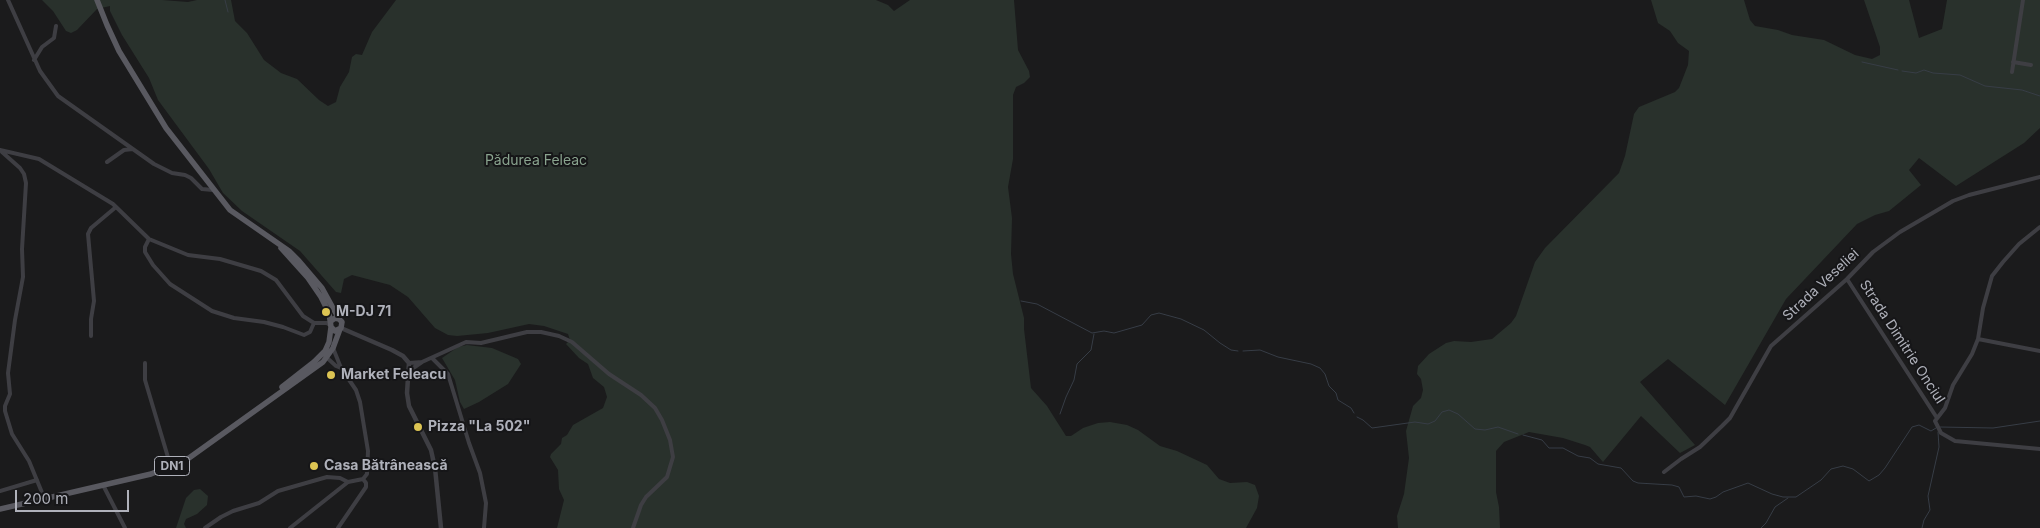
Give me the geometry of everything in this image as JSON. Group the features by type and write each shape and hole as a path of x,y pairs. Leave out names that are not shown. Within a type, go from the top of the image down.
{"main road":[{"path":"98,0 112,37 138,85 166,128 213,190 237,217 294,255 316,280 342,324 340,329 335,330 330,324 327,308 318,291 280,246"},
{"path":"330,324 334,318 339,319"},
{"name":"DN1","path":"0,507 170,464 203,446 309,366 324,351 329,342 330,324"},
{"name":"DN1","path":"0,507 151,474 188,458 204,449 326,358 333,348 340,329"}],"street":[{"path":"8,0 34,60 46,82 58,96 154,164 191,178 202,189 213,190"},
{"path":"2012,72 2023,0"},
{"path":"34,60 42,46 54,38 56,26"},
{"path":"2013,62 2031,65"},
{"path":"107,162 124,150 133,149"},
{"path":"0,150 39,158 116,207 149,240 188,255 220,259 261,271 276,280 303,316 314,323 326,322 330,324"},
{"path":"0,150 20,168 26,183 22,249 23,277 9,364 10,394 5,406 12,434 29,461 43,495"},
{"name":"Strada Veseliei","path":"1664,472 1681,458 1700,447 1730,418 1771,346 1848,279 1874,252 1889,240 1948,204 1969,195 2040,178"},
{"path":"91,336 94,301 87,242 88,234 91,228 116,207"},
{"path":"1936,419 1945,408 1953,385 1972,354 1978,339 1983,308 1992,276 2019,244 2040,227"},
{"path":"149,240 145,247 145,252 153,266 170,284 212,311 234,318 264,322 304,335 310,332 314,323"},
{"name":"Strada Dimitrie Onciul","path":"1848,279 1936,419 1941,433 1955,441 2040,449"},
{"path":"340,329 392,350 403,356 409,363 410,371 407,393 409,406 432,450 436,468 441,528"},
{"path":"410,371 422,362 466,342 481,343 527,332 541,332 559,336 572,342 655,408 670,440 673,457 667,477 646,497 641,505 633,528"},
{"path":"1978,339 2040,351"},
{"path":"290,528 348,482 363,479 367,474 368,451 360,402 353,384 341,368 333,348"},
{"path":"324,351 326,358 341,368"},
{"path":"432,358 448,374 480,473 486,503 484,528"},
{"path":"409,363 422,362"},
{"path":"145,363 145,380 170,464"},
{"path":"0,403 5,406"},
{"path":"205,528 227,514 259,503 278,491 327,477 340,478 348,482"},
{"path":"338,528 366,487 363,479"},
{"path":"0,491 37,480"},
{"path":"103,485 123,527"}],"green space":[{"name":"Pădurea Feleac","path":"42,0 162,0 188,2 197,0 231,0 235,21 247,33 264,60 281,73 297,79 328,106 336,102 340,87 349,72 352,57 356,54 362,55 372,32 396,0 876,0 888,5 894,11 910,0 1014,0 1018,50 1029,71 1030,77 1016,87 1013,95 1013,159 1008,187 1012,218 1011,254 1013,274 1024,318 1031,388 1047,406 1066,436 1071,436 1083,428 1098,423 1110,422 1127,425 1138,430 1160,446 1177,451 1207,465 1219,479 1230,483 1247,482 1255,485 1259,496 1257,508 1246,528 557,528 564,500 559,489 558,470 550,457 551,454 561,444 562,438 567,435 573,425 603,408 607,397 604,387 593,378 588,364 579,358 566,344 570,340 568,334 544,326 529,324 488,333 448,335 435,328 408,297 390,285 352,275 344,279 341,293 336,292 300,251 242,211 223,193 209,169 158,100 149,78 122,35 110,11 110,6 97,9 77,30 71,33 66,31 53,11"},
{"path":"1651,0 1744,0 1750,20 1755,26 1824,40 1855,55 1872,59 1880,55 1880,47 1864,0 1909,0 1919,38 1942,29 1947,0 2040,0 2040,128 2024,143 1956,186 1919,158 1909,170 1921,185 1889,211 1875,215 1857,224 1786,299 1725,405 1668,359 1640,382 1695,445 1680,453 1641,416 1603,462 1590,447 1563,438 1529,432 1504,442 1496,451 1496,492 1500,528 1398,528 1397,516 1404,494 1409,458 1406,431 1413,406 1421,398 1423,390 1421,379 1417,374 1418,366 1429,354 1446,343 1492,339 1511,323 1516,316 1535,262 1545,248 1619,173 1625,156 1634,114 1639,107 1675,92 1679,88 1688,65 1689,51 1678,43 1670,31 1658,23"},
{"path":"467,345 492,348 518,359 521,364 508,384 464,409 460,402 455,380 442,358 458,347"},
{"path":"200,489 208,496 207,505 197,514 186,519 184,524 186,528 176,528 186,498 194,490"}],"waterway":[{"path":"225,0 228,12"},
{"path":"1862,62 1898,70"},
{"path":"1902,71 1916,73 1924,70 1933,73 1960,75 1985,86 2022,90 2040,96"},
{"path":"1021,301 1037,304 1092,333 1104,331 1114,333 1142,325 1151,315 1159,313 1181,319 1204,330 1231,350 1238,351"},
{"path":"1060,414 1074,380 1077,364 1091,350 1094,334"},
{"path":"1243,351 1260,350 1278,357 1311,364 1320,368 1325,374 1329,386 1336,393 1338,400 1351,408 1354,413"},
{"path":"1357,417 1372,428 1415,422 1428,424 1435,421 1442,412 1449,410 1458,414 1475,429 1485,430 1498,427 1518,434"},
{"path":"1940,427 1993,428 2040,421"},
{"path":"1523,435 1542,440 1549,448 1563,448 1578,456 1590,458 1598,464 1621,468 1633,481 1638,483 1672,485 1679,487 1684,497 1696,496 1710,499 1748,483 1772,494 1783,497 1796,497 1821,480 1831,469 1843,466 1853,469 1869,481 1879,475 1885,468 1912,427 1919,425 1931,431 1936,428"},
{"path":"1922,528 1930,510 1928,496 1939,447 1938,432"},
{"path":"1761,528 1775,507 1788,498"}],"place":[{"name":"M-DJ 71","path":"326,312"},
{"name":"Market Feleacu","path":"331,375"},
{"name":"Pizza \"La 502\"","path":"418,427"},
{"name":"Casa Bătrânească","path":"314,466"}]}
